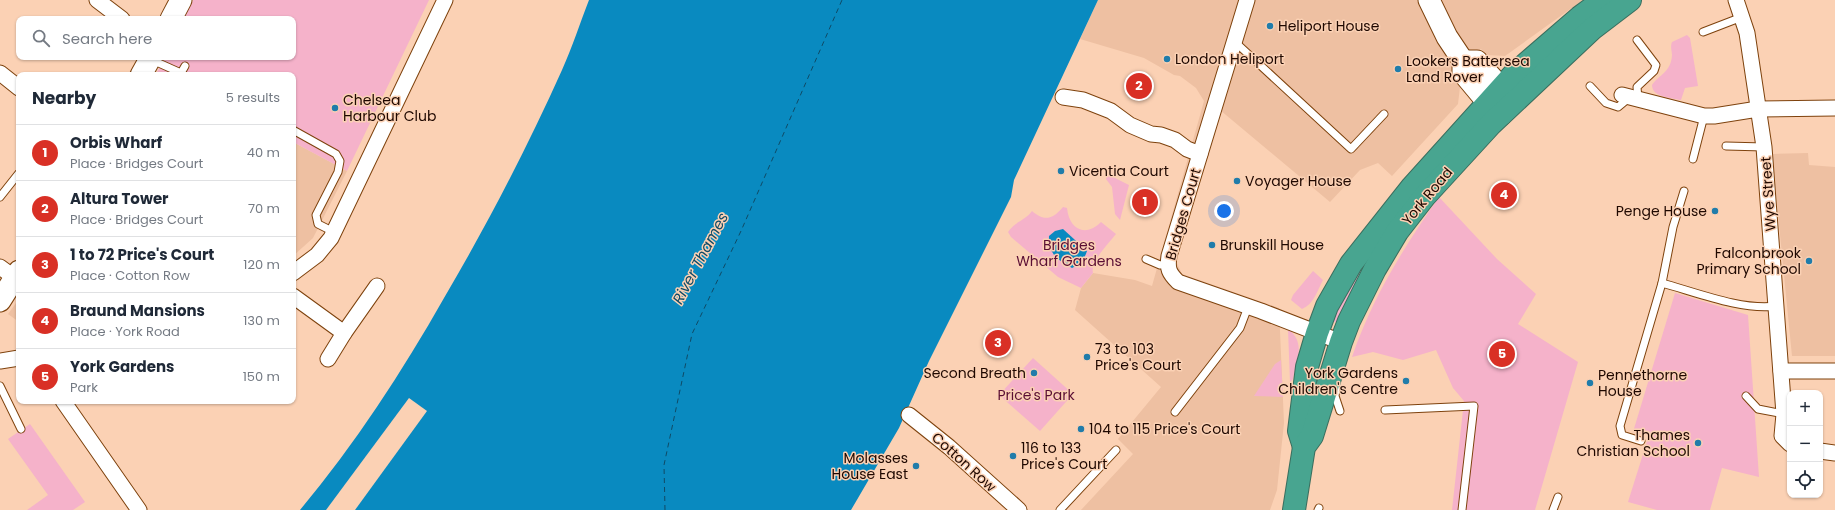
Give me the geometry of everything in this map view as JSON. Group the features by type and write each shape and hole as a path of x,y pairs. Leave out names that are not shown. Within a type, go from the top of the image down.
{"highway":[{"name":"York Road","path":"1304,447 1312,436 1347,334 1375,269 1398,232 1501,102 1513,75 1539,51 1603,0"},
{"name":"York Road","path":"1294,510 1304,447 1299,431 1307,367 1327,306 1351,264 1412,186 1501,102 1630,0"}],"main road":[{"path":"173,16 181,0"},
{"path":"1429,0 1447,37 1463,61 1477,61 1501,102"},
{"path":"0,301 11,272"}],"street":[{"path":"97,0 118,16"},
{"path":"296,271 317,255 327,244 334,232 446,0"},
{"name":"Bridges Court","path":"1247,0 1168,264 1170,275 1178,282 1317,333 1347,334"},
{"name":"Wye Street","path":"1736,0 1743,17 1752,59 1764,147 1787,441"},
{"path":"0,73 16,86"},
{"path":"1063,97 1083,100 1111,111 1130,125 1151,134 1161,135 1175,140 1187,149 1200,154"},
{"path":"1630,97 1704,116 1714,116 1758,108 1835,108"},
{"path":"328,359 344,333 377,286"},
{"path":"296,298 344,333"},
{"path":"0,361 16,358"},
{"path":"1781,371 1835,371"},
{"path":"65,404 139,510"},
{"name":"Cotton Row","path":"910,415 949,447 1019,510"},
{"path":"1823,452 1835,454"}],"lane":[{"path":"1703,32 1743,17"},
{"path":"1234,40 1351,149 1384,114"},
{"path":"1590,86 1606,102 1618,107 1630,97 1637,87 1654,71 1656,65 1637,40"},
{"path":"148,64 175,72"},
{"path":"183,72 185,66"},
{"path":"1693,158 1704,116"},
{"path":"296,132 336,154 340,161 338,172 316,216 318,224 334,232"},
{"path":"1726,146 1764,147"},
{"path":"0,197 16,177"},
{"path":"1641,440 1622,435 1620,426 1662,283 1673,227 1684,191"},
{"path":"1146,259 1160,265 1168,264"},
{"path":"1662,283 1739,304 1767,308 1776,306"},
{"path":"1175,412 1240,328 1248,307"},
{"path":"1337,384 1335,396 1340,411"},
{"path":"0,386 21,430"},
{"path":"1746,396 1758,409 1784,414"},
{"path":"1385,410 1474,406 1462,510"},
{"path":"1060,510 1116,450"},
{"path":"1554,510 1558,497"}],"shaded area":[{"path":"1098,0 1583,0 1505,56 1487,55 1481,49 1451,73 1460,87 1458,104 1392,176 1378,163 1360,170 1330,202 1220,110 1216,112 1176,261 1182,274 1279,308 1284,423 1277,490 1270,510 1081,510 1133,454 1118,439 1161,387 1075,310 1081,288 1093,273 1135,280 1152,286 1204,101 1196,88 1180,76 1174,75 1144,58 1080,39"},
{"path":"296,144 347,171 313,238 296,253"},
{"name":"Falconbrook Primary School","path":"1808,153 1809,165 1835,167 1835,356 1792,356 1772,154"},
{"path":"16,303 16,320 8,314"}],"green space":[{"name":"Chelsea Harbour Club","path":"193,0 429,0 347,171 296,144 296,72 157,72 163,60 296,60 296,16 185,16"},
{"path":"1687,35 1690,38 1698,86 1685,88 1681,100 1667,98 1655,92 1652,85 1670,65 1672,42"},
{"path":"1107,174 1129,185 1120,220 1115,214 1112,187 1106,179"},
{"path":"1439,197 1497,259 1536,294 1518,324 1578,362 1535,510 1452,510 1464,401 1453,388 1436,350 1403,360 1373,352 1352,357 1369,314 1379,294 1401,254"},
{"name":"Bridges Wharf Gardens","path":"1063,207 1067,208 1071,221 1074,226 1079,229 1089,230 1101,222 1116,234 1097,258 1094,264 1093,273 1081,288 1058,277 1011,237 1008,232 1013,226 1027,217 1032,211 1041,217 1049,218"},
{"path":"1381,234 1338,322 1331,322 1349,284"},
{"path":"1313,271 1323,280 1310,304 1302,309 1291,300 1293,295"},
{"path":"1675,293 1748,315 1759,477 1722,468 1710,510 1657,510 1628,502 1649,435 1633,432"},
{"path":"1288,329 1294,334 1299,346 1298,359 1293,379 1290,382"},
{"name":"Price's Park","path":"1033,358 1073,394 1040,431 999,395"},
{"path":"1281,360 1283,397 1254,396 1275,364"},
{"path":"30,424 85,502 73,510 27,510 48,495 8,439"}],"water":[{"name":"River Thames","path":"589,0 1098,0 1014,180 1011,197 929,361 899,428 851,510 300,510 340,459 377,407 412,353 460,270 506,186 549,99 566,62"},
{"path":"1063,229 1087,251 1085,257 1072,268 1058,259 1050,247 1049,236 1055,231"}],"pier":[{"path":"409,398 427,411 355,510 326,510"}],"ferry route":[{"path":"665,510 664,465 692,334 741,231 842,0"}],"place":[{"name":"Heliport House","path":"1270,26"},
{"name":"London Heliport","path":"1167,59"},
{"name":"Lookers Battersea Land Rover","path":"1398,69"},
{"name":"Altura Tower","path":"1139,86"},
{"name":"Chelsea Harbour Club","path":"335,108"},
{"name":"Vicentia Court","path":"1061,171"},
{"name":"Voyager House","path":"1237,181"},
{"name":"Braund Mansions","path":"1504,195"},
{"name":"Orbis Wharf","path":"1145,202"},
{"name":"Penge House","path":"1715,211"},
{"name":"Brunskill House","path":"1212,245"},
{"name":"Falconbrook Primary School","path":"1809,261"},
{"name":"1 to 72 Price's Court","path":"998,343"},
{"name":"York Gardens","path":"1502,354"},
{"name":"73 to 103 Price's Court","path":"1087,357"},
{"name":"Second Breath","path":"1034,373"},
{"name":"York Gardens Children's Centre","path":"1406,381"},
{"name":"Pennethorne House","path":"1590,383"},
{"name":"104 to 115 Price's Court","path":"1081,429"},
{"name":"Thames Christian School","path":"1698,443"},
{"name":"116 to 133 Price's Court","path":"1013,456"},
{"name":"Molasses House East","path":"916,466"}]}
